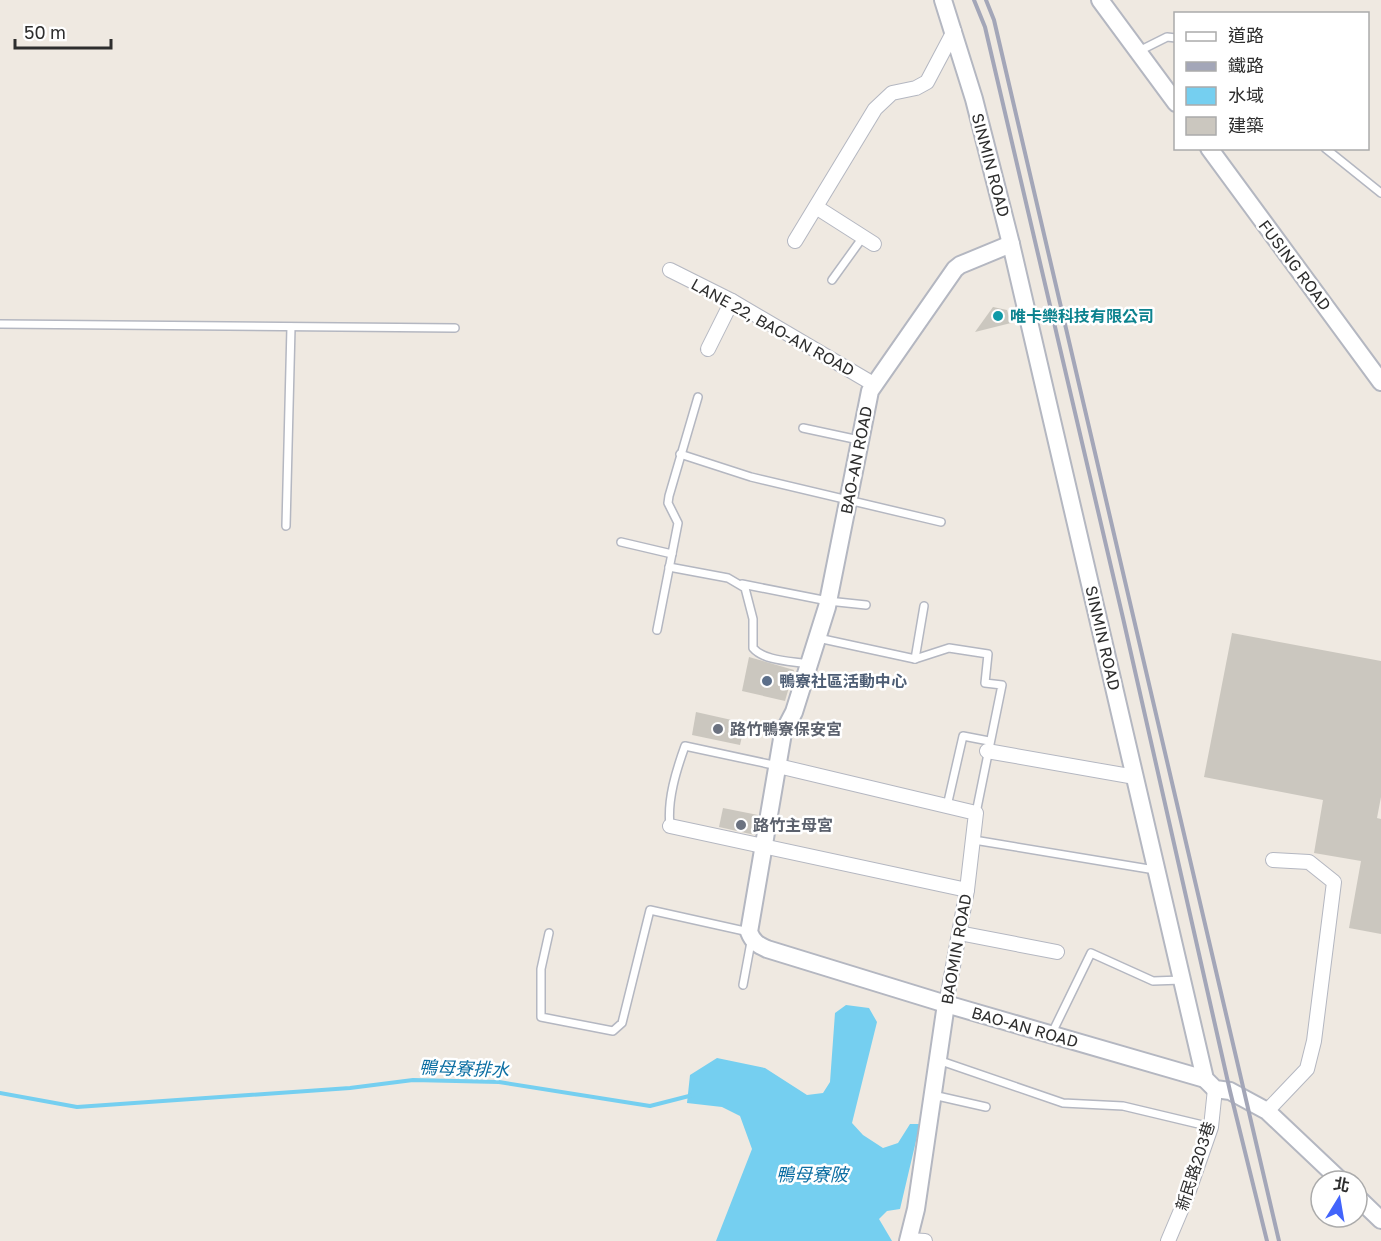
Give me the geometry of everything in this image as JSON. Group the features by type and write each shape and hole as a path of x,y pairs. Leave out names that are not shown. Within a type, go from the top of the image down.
{"street":[{"name":"SINMIN ROAD","path":"943,0 954,31 1011,244 1182,980 1210,1084"},
{"path":"1100,0 1174,101"},
{"path":"795,240 875,109 892,93 927,82 954,31"},
{"name":"FUSING ROAD","path":"1210,150 1381,382"},
{"path":"816,207 868,241"},
{"name":"BAO-AN ROAD","path":"1011,244 955,268 875,385 867,402 828,601 794,712 783,733 751,935 758,945 767,949 1210,1084"},
{"name":"LANE 22, BAO-AN ROAD","path":"670,270 732,301 875,385"},
{"path":"708,349 732,301"},
{"path":"988,746 1135,777"},
{"path":"778,766 976,813 974,840"},
{"path":"670,826 967,890"},
{"name":"BAOMIN ROAD","path":"908,1240 916,1209 946,1004 974,840"},
{"path":"1268,1111 1306,1069 1314,1041 1334,882 1309,862 1273,860"},
{"path":"959,933 1057,952"},
{"path":"1210,1084 1230,1090 1268,1111 1328,1169"},
{"name":"新民路203巷","path":"1168,1241 1188,1196 1211,1127 1210,1084"},
{"path":"1369,1208 1381,1220"},
{"path":"908,1240 926,1241"}],"lane":[{"path":"1137,52 1167,37 1174,38"},
{"path":"1328,150 1380,191"},
{"path":"832,280 868,241"},
{"path":"0,324 455,328"},
{"path":"286,526 291,327"},
{"path":"657,630 678,523 669,502 669,496 698,397"},
{"path":"803,428 859,440"},
{"path":"680,454 752,477 941,522"},
{"path":"621,542 672,554"},
{"path":"669,567 728,578 745,588 753,619 753,648 765,656 810,664"},
{"path":"739,584 828,601 866,605"},
{"path":"915,658 924,606"},
{"path":"818,638 915,658 949,648 988,654 985,683 1002,686 976,813"},
{"path":"947,806 963,736 988,746"},
{"path":"670,826 668,812 685,746 778,766"},
{"path":"974,840 1157,870"},
{"name":"BAO-AN ROAD","path":"549,933 541,969 541,1017 613,1031 622,1023 650,910 751,935"},
{"path":"743,986 751,935"},
{"path":"1051,1035 1091,953 1153,981 1182,980"},
{"path":"938,1060 1063,1103 1123,1106 1211,1127"},
{"path":"933,1095 986,1107"}],"water":[{"name":"鴨母寮陂","path":"846,1005 869,1008 877,1022 852,1123 863,1135 883,1148 898,1143 910,1124 920,1124 900,1209 887,1211 879,1219 892,1241 716,1241 752,1149 740,1116 722,1107 687,1103 690,1075 717,1058 765,1068 807,1095 823,1093 830,1082 835,1013"}],"building":[{"name":"唯卡樂科技有限公司","path":"993,307 1007,310 1011,323 975,332"},
{"path":"1232,633 1381,661 1381,797 1377,818 1381,819 1381,934 1349,928 1361,861 1314,853 1323,800 1204,777"},
{"name":"鴨寮社區活動中心","path":"749,657 794,670 785,701 742,691"},
{"name":"路竹鴨寮保安宮","path":"696,712 745,723 740,745 692,735"},
{"name":"路竹主母宮","path":"723,808 758,815 755,835 719,827"}],"waterway":[{"name":"鴨母寮排水","path":"0,1093 77,1107 350,1088 413,1080 499,1082 650,1106 693,1095"}],"railway":[{"path":"974,0 985,27 1123,618 1230,1091 1267,1241"},
{"path":"986,0 994,20 1279,1241"}],"place":[{"name":"唯卡樂科技有限公司","path":"998,316"},
{"name":"鴨寮社區活動中心","path":"767,681"},
{"name":"路竹鴨寮保安宮","path":"718,729"},
{"name":"路竹主母宮","path":"741,825"}]}
